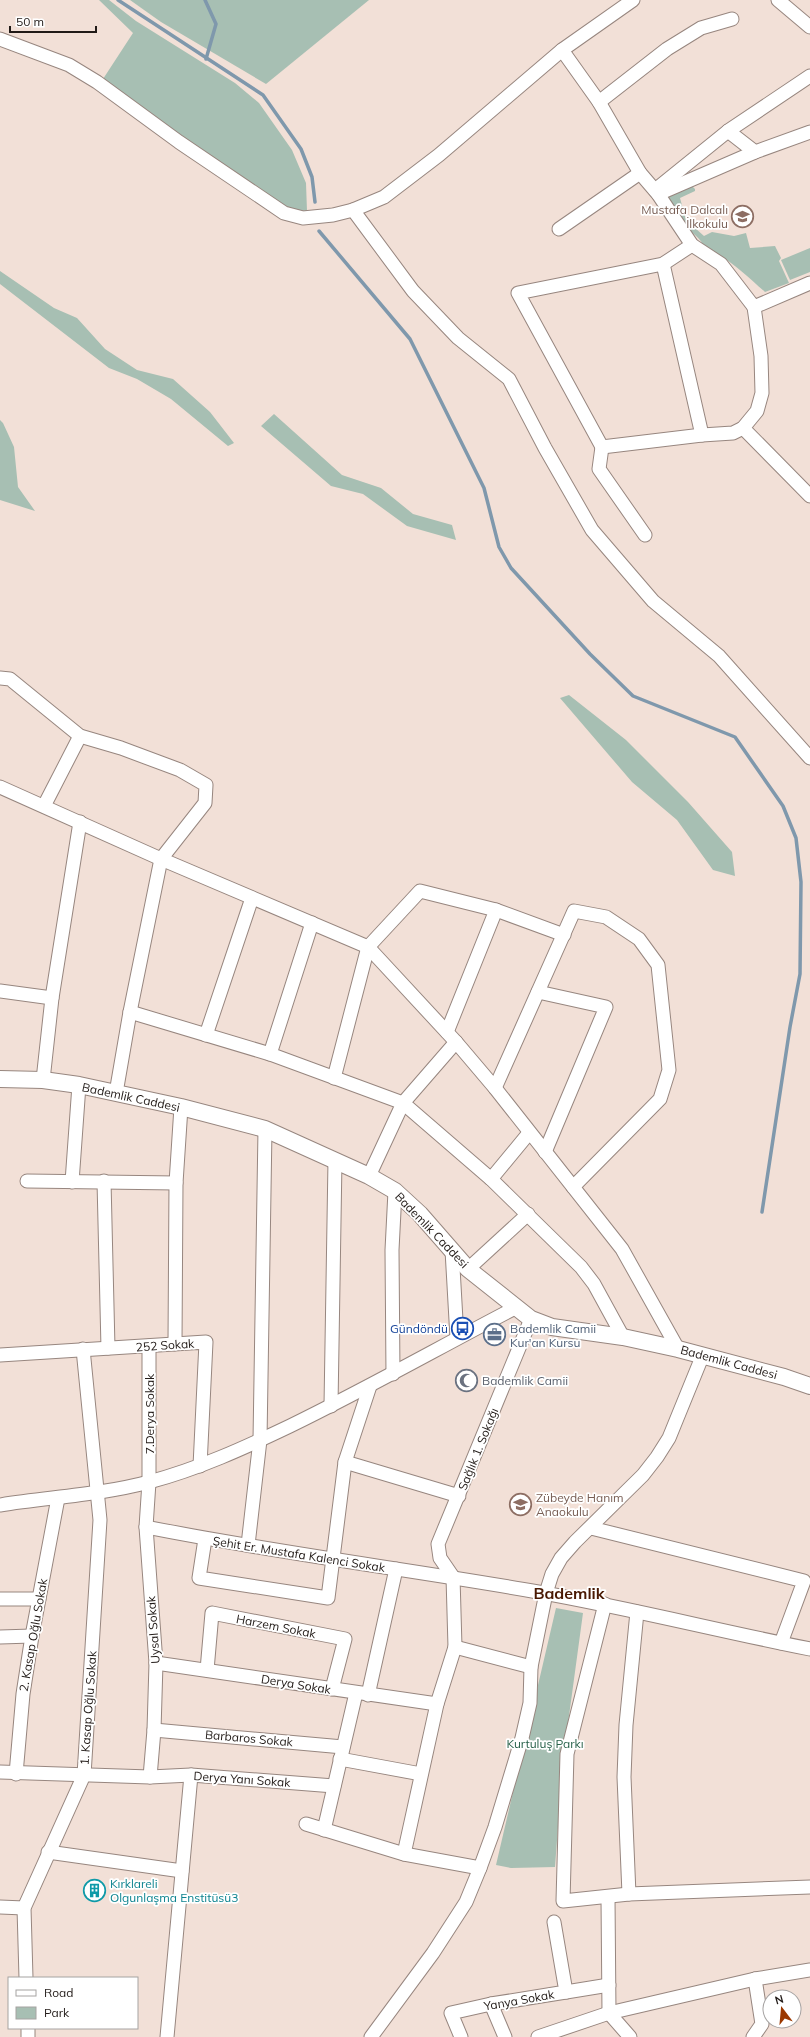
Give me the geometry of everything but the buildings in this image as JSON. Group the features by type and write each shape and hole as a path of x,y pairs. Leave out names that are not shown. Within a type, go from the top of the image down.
{"street":[{"path":"0,39 75,69 284,213 303,218 354,210 384,197 415,174 562,50 632,0"},
{"path":"778,0 810,27"},
{"path":"599,102 667,49 701,28 732,19"},
{"path":"562,50 599,102 640,173 656,192 692,244 720,264 754,307 761,356 762,393 757,411 743,428 733,433 702,435 602,447"},
{"path":"656,192 728,131 810,76"},
{"path":"728,131 754,152"},
{"path":"656,192 754,152 810,132"},
{"path":"559,229 640,173"},
{"path":"354,210 414,291 458,338 509,379 545,448 592,530 653,601 719,656 810,758"},
{"path":"645,535 600,469 602,447 518,293 663,264 692,244"},
{"path":"663,264 702,435"},
{"path":"754,307 810,283"},
{"path":"743,428 810,496"},
{"path":"0,678 10,679 80,736 121,748 180,770 206,785 205,802 161,859 130,1012 116,1093"},
{"path":"44,806 80,736"},
{"path":"1,791 44,806 161,859 368,947 456,1042 495,1088 622,1249 678,1349"},
{"path":"43,1080 52,998 80,822"},
{"path":"334,1078 368,947 420,891 496,910 564,935"},
{"path":"206,1035 252,898"},
{"path":"446,1032 496,910"},
{"path":"495,1088 574,912 606,917 639,939 658,965 669,1070 660,1100 573,1187"},
{"path":"270,1054 312,923"},
{"path":"0,991 52,998"},
{"path":"538,992 606,1007 545,1152"},
{"path":"130,1012 270,1054 403,1104 491,1179 581,1267 594,1284 623,1337"},
{"path":"369,1176 403,1104 456,1042"},
{"name":"Bademlik Caddesi","path":"0,1079 43,1080 80,1085 181,1107 265,1129 369,1176 395,1191 420,1214 468,1269 515,1308 531,1319 552,1327 623,1337 678,1349 702,1357 810,1386"},
{"path":"72,1182 80,1085"},
{"path":"175,1344 176,1183 181,1107"},
{"path":"248,1545 260,1440 265,1129"},
{"path":"491,1179 529,1133"},
{"path":"331,1406 334,1160"},
{"path":"27,1181 176,1183"},
{"path":"104,1181 108,1348"},
{"path":"393,1374 392,1250 395,1191"},
{"path":"468,1269 528,1214"},
{"path":"452,1250 457,1338"},
{"path":"0,1505 98,1493 149,1482 200,1466 260,1440 331,1406 515,1308"},
{"name":"Sağlık 1. Sokağı","path":"452,1577 440,1558 438,1544 531,1319"},
{"name":"252 Sokak","path":"0,1355 206,1342 200,1466"},
{"name":"7.Derya Sokak","path":"149,1346 149,1482"},
{"name":"1. Kasap Oğlu Sokak","path":"24,1908 84,1775 100,1520 83,1349"},
{"path":"371,2037 434,1953 466,1902 480,1868 495,1827 522,1738 530,1702 531,1667 546,1593 552,1574 561,1558 643,1475 657,1457 669,1438 702,1357"},
{"path":"205,1539 199,1578 328,1598 345,1462 370,1386"},
{"path":"345,1462 459,1496"},
{"name":"Uysal Sokak","path":"149,1482 146,1527 156,1663 154,1730 150,1777"},
{"name":"2. Kasap Oğlu Sokak","path":"16,1774 23,1694 32,1636 58,1498"},
{"name":"Şehit Er. Mustafa Kalenci Sokak","path":"146,1527 205,1539 546,1593 605,1604 810,1649"},
{"path":"591,1528 804,1581 781,1643"},
{"path":"324,1830 342,1753 362,1694 396,1569"},
{"path":"404,1854 437,1704 455,1647 452,1577"},
{"path":"0,1599 39,1600"},
{"path":"605,1604 568,1754 564,1901 608,1898 629,1894 810,1887"},
{"path":"629,1894 624,1750 637,1612"},
{"name":"Harzem Sokak","path":"207,1670 212,1613 345,1639 332,1689"},
{"path":"0,1637 32,1636"},
{"path":"455,1647 531,1667"},
{"name":"Derya Sokak","path":"156,1663 437,1704"},
{"name":"Barbaros Sokak","path":"154,1730 342,1753 421,1774"},
{"name":"Derya Yanı Sokak","path":"0,1772 16,1774 150,1777 191,1775 334,1786"},
{"path":"167,2037 191,1775"},
{"path":"306,1824 404,1854 480,1868"},
{"path":"48,1852 182,1871"},
{"path":"608,1898 609,2013 630,2037"},
{"path":"0,1907 24,1908 26,1977"},
{"name":"Yanya Sokak","path":"461,2037 451,2014 491,2004 566,1992 554,1922"},
{"path":"538,2037 609,2013 755,1980 810,1970"},
{"path":"753,2037 762,2024 755,1980"},
{"path":"566,1992 609,1985"},
{"path":"491,2004 505,2037"}],"green space":[{"path":"99,0 109,0 136,21 235,83 259,103 292,150 306,183 307,211 290,209 171,132 103,79 133,33"},
{"path":"130,0 369,0 266,84 161,22"},
{"path":"692,186 695,191 680,198 686,220 704,236 712,232 734,236 746,233 750,248 775,246 781,258 779,261 789,283 765,292 745,274 721,256 705,249 704,245 699,239 680,221 671,205 667,193"},
{"path":"810,248 810,272 790,280 781,260"},
{"path":"0,271 54,308 77,318 105,349 137,370 173,379 210,412 234,443 228,446 171,399 137,379 109,368 0,284"},
{"path":"274,414 342,475 381,488 413,514 452,525 456,540 407,526 363,494 331,486 261,426"},
{"path":"0,420 3,423 14,447 18,487 35,511 0,500"},
{"path":"569,695 626,740 688,802 732,852 735,876 713,870 677,820 632,782 560,698"},
{"name":"Kurtuluş Parkı","path":"556,1608 583,1613 563,1760 555,1867 511,1868 496,1865"}],"waterway":[{"path":"118,0 263,95 301,149 312,177 315,202"},
{"path":"205,0 216,24 206,59"},
{"path":"319,231 410,339 484,488 499,547 511,568 590,654 633,696 735,737 783,806 796,838 801,882 800,974 790,1027 762,1212"}],"place":[{"name":"Mustafa Dalcalı İlkokulu","path":"743,216"},
{"name":"Gündöndü","path":"463,1328"},
{"name":"Bademlik Camii Kur'an Kursu","path":"494,1335"},
{"name":"Bademlik Camii","path":"466,1380"},
{"name":"Zübeyde Hanım Anaokulu","path":"520,1504"},
{"name":"Kırklareli Olgunlaşma Enstitüsü3","path":"95,1890"}],"district":[{"name":"Bademlik","path":"569,1593"}]}
